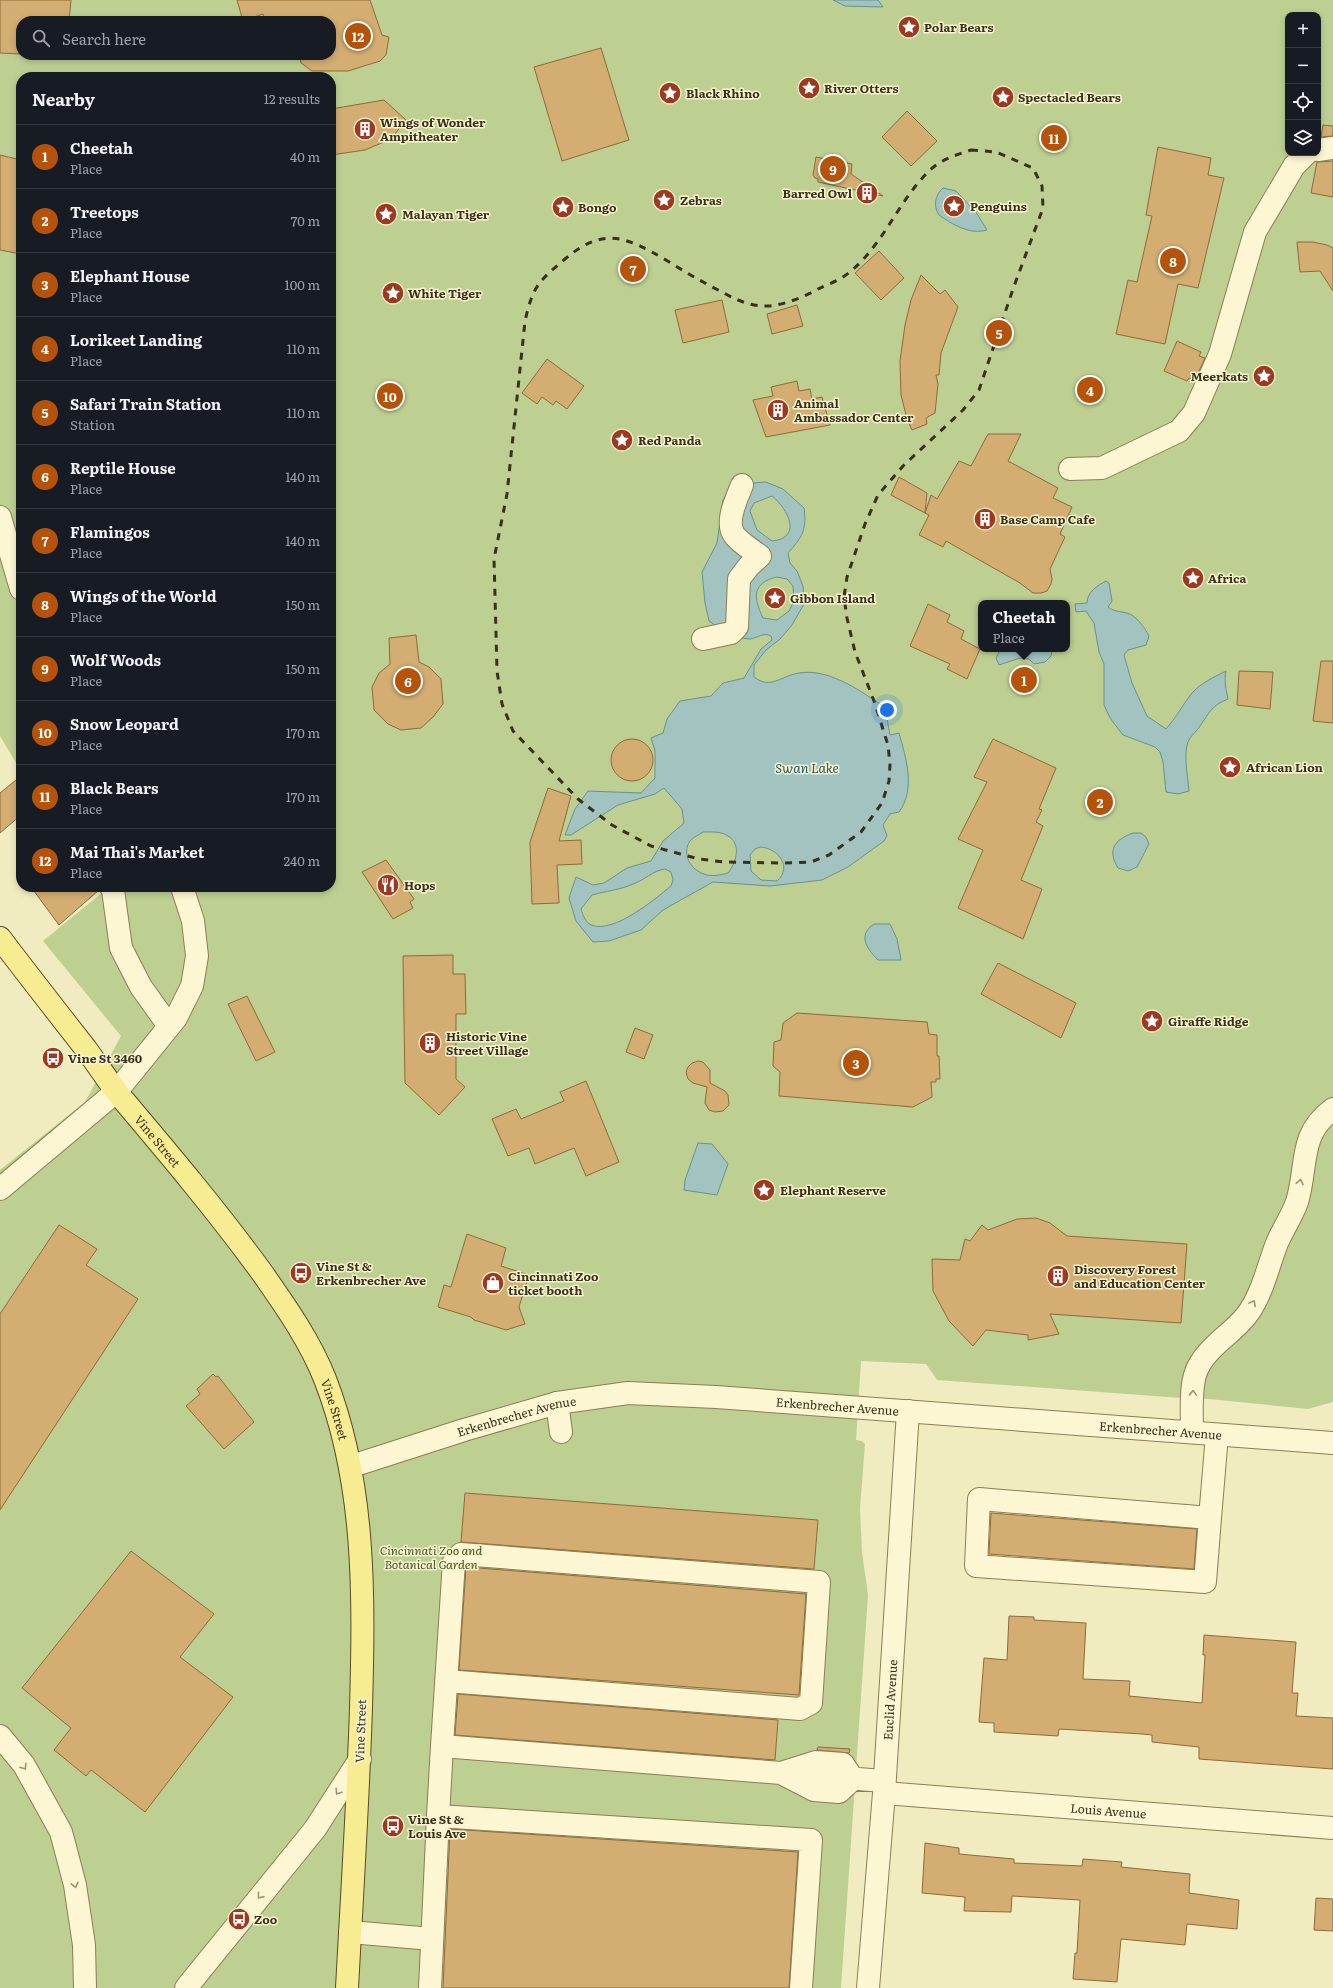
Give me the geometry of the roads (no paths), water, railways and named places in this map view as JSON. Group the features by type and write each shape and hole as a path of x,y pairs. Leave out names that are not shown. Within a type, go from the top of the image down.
{"main road":[{"name":"Vine Street","path":"0,938 117,1091 244,1247 285,1305 310,1346 324,1377 336,1411 352,1466 359,1521 362,1562 363,1656 360,1759 347,1988"}],"street":[{"path":"1321,150 1333,148"},
{"path":"1070,469 1102,468 1179,431 1194,413 1220,354 1254,232 1294,166 1304,156"},
{"path":"704,639 731,633 738,627 739,579 760,556 734,535 731,515 742,485"},
{"path":"0,517 13,577"},
{"path":"113,892 122,948 141,987 169,1026"},
{"path":"0,1189 117,1091 176,1018 192,986 197,956 193,921 184,892"},
{"path":"1192,1432 1195,1372 1212,1349 1247,1315 1256,1299 1278,1242 1296,1202 1306,1149 1311,1134 1320,1119 1333,1109"},
{"name":"Erkenbrecher Avenue","path":"352,1466 464,1430 557,1403 628,1393 716,1396 1333,1443"},
{"path":"557,1403 562,1432"},
{"name":"Euclid Avenue","path":"868,1988 884,1787 908,1411"},
{"path":"1210,1518 979,1499 976,1566 1205,1582 1217,1435"},
{"path":"430,1988 438,1816 446,1681 454,1561 461,1554 819,1582 811,1703 800,1709 446,1681"},
{"path":"0,1736 24,1765 61,1832 75,1885 84,1945 85,1988"},
{"name":"Louis Avenue","path":"442,1746 853,1779 884,1787 1333,1828"},
{"path":"186,1988 315,1829 360,1759"},
{"path":"438,1816 811,1840 800,1988"},
{"path":"350,1932 432,1938"}],"water":[{"path":"833,0 878,0 883,7 845,6"},
{"name":"Penguins","path":"943,188 956,191 976,212 987,230 968,230 939,215 936,208 936,201 938,194"},
{"name":"Swan Lake","path":"766,482 783,489 804,508 805,516 804,528 800,538 788,553 790,563 797,571 803,586 804,604 792,625 780,639 766,650 754,665 754,677 760,681 771,682 799,673 817,673 844,682 880,704 886,715 890,735 899,733 907,763 908,783 904,803 899,812 890,814 883,825 887,836 884,841 848,867 822,880 770,886 713,882 663,910 641,930 609,941 593,942 576,921 569,898 576,877 593,885 604,883 627,868 651,861 663,841 684,823 682,809 664,788 655,794 618,805 571,835 565,835 575,809 588,791 641,793 655,778 655,751 651,738 663,733 667,719 680,701 711,696 723,683 744,678 761,649 772,640 771,636 768,635 745,639 723,630 709,621 705,603 702,572 717,543 723,500 729,490 753,483","holes":["772,496 783,508 790,522 790,529 787,535 782,539 772,541 757,530 750,511 754,503","777,577 787,579 793,586 794,601 789,611 777,620 763,618 757,604 756,597 759,587 769,580","703,832 713,832 725,834 732,839 735,844 736,854 731,869 728,873 707,875 699,872 691,865 687,856 687,846 694,837","760,847 767,848 772,851 781,859 784,870 782,876 777,881 761,880 751,871 750,855 755,849","665,869 671,872 673,880 671,886 634,914 611,925 600,926 589,924 583,916 581,909 592,895 628,886"]},
{"path":"1106,581 1109,583 1112,601 1108,607 1115,611 1134,616 1149,636 1146,645 1128,650 1124,655 1132,683 1147,716 1166,729 1192,693 1199,686 1226,671 1225,682 1228,699 1218,704 1211,710 1190,738 1186,749 1189,791 1178,794 1166,792 1163,762 1160,752 1155,747 1123,735 1110,718 1104,705 1104,664 1099,652 1094,623 1086,611 1076,612 1075,604 1087,603 1087,599 1096,587"},
{"path":"999,652 1052,652 1051,656 1045,662 1034,664 1029,659 1020,658 999,665 996,658"},
{"path":"1133,833 1141,833 1146,837 1149,844 1137,867 1128,871 1118,868 1113,856 1113,851 1117,842"},
{"path":"874,924 890,924 897,939 901,960 878,960 867,947 865,937 866,933"},
{"path":"698,1143 712,1144 728,1164 717,1195 684,1190 685,1180"}],"railway":[{"path":"971,150 996,152 1033,168 1042,186 1043,208 1013,289 979,390 963,410 903,466 878,495 865,524 847,577 844,597 855,652 874,701 888,745 890,765 889,781 882,803 861,832 829,855 811,862 724,862 699,859 651,846 612,825 578,799 513,731 502,704 497,671 494,559 507,494 525,321 534,292 548,273 579,249 592,242 615,238 627,241 652,252 740,301 764,306 789,302 807,295 843,277 868,254 907,198 932,168 942,161 971,150"}],"place":[{"name":"Polar Bears","path":"909,27"},
{"name":"Mai Thai's Market","path":"358,36"},
{"name":"River Otters","path":"809,88"},
{"name":"Black Rhino","path":"670,93"},
{"name":"Spectacled Bears","path":"1003,97"},
{"name":"Wings of Wonder Ampitheater","path":"365,129"},
{"name":"Black Bears","path":"1054,138"},
{"name":"Wolf Woods","path":"833,169"},
{"name":"Barred Owl","path":"867,193"},
{"name":"Zebras","path":"664,200"},
{"name":"Penguins","path":"954,206"},
{"name":"Bongo","path":"563,207"},
{"name":"Malayan Tiger","path":"386,214"},
{"name":"Wings of the World","path":"1173,261"},
{"name":"Flamingos","path":"633,269"},
{"name":"White Tiger","path":"393,293"},
{"name":"Safari Train Station","path":"999,333"},
{"name":"Meerkats","path":"1264,376"},
{"name":"Lorikeet Landing","path":"1090,390"},
{"name":"Snow Leopard","path":"390,396"},
{"name":"Animal Ambassador Center","path":"778,410"},
{"name":"Red Panda","path":"622,440"},
{"name":"Base Camp Cafe","path":"985,519"},
{"name":"Africa","path":"1193,578"},
{"name":"Gibbon Island","path":"775,598"},
{"name":"Cheetah","path":"1024,680"},
{"name":"Reptile House","path":"408,681"},
{"name":"African Lion","path":"1230,767"},
{"name":"Treetops","path":"1100,802"},
{"name":"Hops","path":"388,885"},
{"name":"Giraffe Ridge","path":"1152,1021"},
{"name":"Historic Vine Street Village","path":"430,1043"},
{"name":"Vine St 3460","path":"53,1058"},
{"name":"Elephant House","path":"856,1063"},
{"name":"Elephant Reserve","path":"764,1190"},
{"name":"Vine St & Erkenbrecher Ave","path":"301,1273"},
{"name":"Discovery Forest and Education Center","path":"1058,1276"},
{"name":"Cincinnati Zoo ticket booth","path":"493,1283"},
{"name":"Vine St & Louis Ave","path":"393,1826"},
{"name":"Zoo","path":"239,1919"}],"park label":[{"name":"Cincinnati Zoo and Botanical Garden","path":"431,1557"}]}
